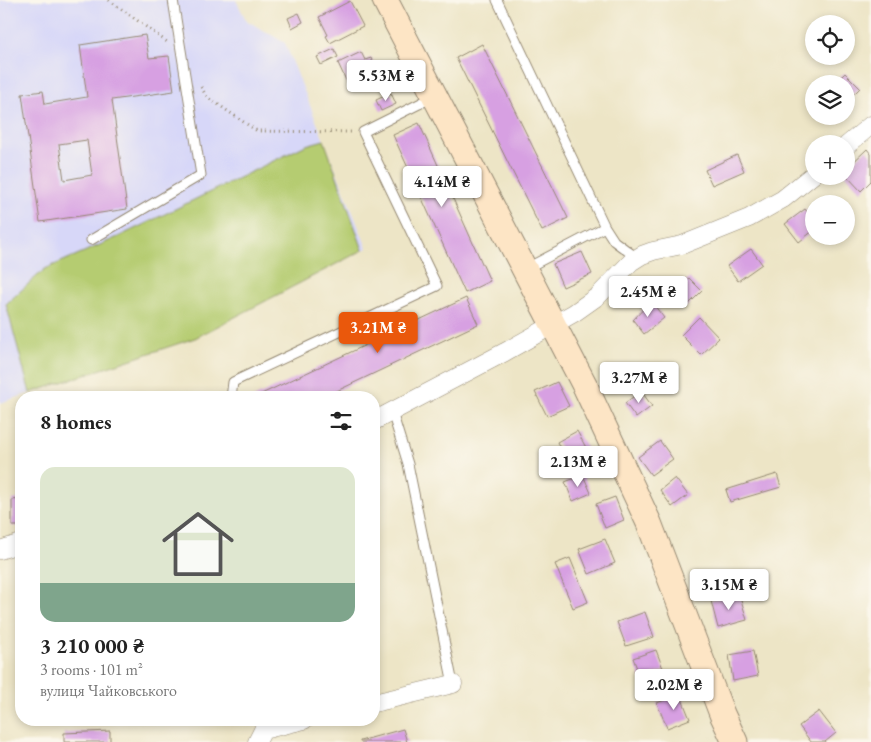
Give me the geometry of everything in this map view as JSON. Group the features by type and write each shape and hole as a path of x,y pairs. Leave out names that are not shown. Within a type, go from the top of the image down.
{"street":[{"path":"385,0 599,413 633,486 722,714 735,742"},
{"path":"855,138 871,125"},
{"path":"380,418 497,357 574,313 598,296 637,258 653,251 701,239 748,218 783,199 805,181"},
{"path":"0,550 15,545"},
{"path":"380,702 453,684"},
{"path":"257,742 263,730 279,726"}],"lane":[{"path":"91,240 201,175 173,0"},
{"path":"497,0 605,227 614,241 637,258"},
{"path":"232,391 233,382 437,286 364,132 435,96"},
{"path":"524,270 605,227"},
{"path":"392,412 408,464 453,684"}],"path":[{"path":"109,0 176,49 207,97 256,131 364,132"}],"shaded area":[{"path":"0,0 236,0 246,20 285,43 367,248 195,338 36,391 15,391 15,398 0,403"}],"green space":[{"path":"324,140 363,250 195,338 36,391 29,391 6,304 45,269 118,237 306,145"}],"building":[{"path":"350,1 363,26 330,43 319,17"},
{"path":"299,13 303,22 292,28 288,18"},
{"path":"145,35 149,58 169,56 174,91 112,100 127,209 40,222 22,94 43,91 45,104 87,97 80,45","holes":["87,140 92,175 64,180 59,144"]},
{"path":"482,44 568,218 542,231 456,58"},
{"path":"334,49 338,57 321,65 317,57"},
{"path":"361,52 365,60 371,58 376,69 370,71 373,78 350,89 338,63"},
{"path":"390,64 400,80 389,86 380,71"},
{"path":"855,83 860,88 855,93"},
{"path":"391,93 396,104 381,111 376,100"},
{"path":"419,123 490,281 465,293 393,135"},
{"path":"867,149 871,154 871,181 861,191 855,185 855,160"},
{"path":"737,155 744,171 712,185 705,170"},
{"path":"805,209 805,237 799,242 785,224"},
{"path":"751,249 762,264 738,281 727,266"},
{"path":"582,252 592,274 563,287 553,264"},
{"path":"689,278 702,291 686,307 673,294"},
{"path":"466,298 478,324 337,391 268,391"},
{"path":"651,301 664,318 644,334 633,320"},
{"path":"699,317 719,338 701,355 681,335"},
{"path":"557,382 569,406 547,416 535,392"},
{"path":"641,391 652,406 636,418 625,403"},
{"path":"577,431 590,455 569,466 557,442"},
{"path":"660,441 673,459 651,475 638,457"},
{"path":"777,474 781,487 730,502 726,490"},
{"path":"583,475 591,493 573,501 565,482"},
{"path":"675,478 688,495 672,507 660,490"},
{"path":"615,497 624,520 605,528 596,504"},
{"path":"12,500 15,500 15,526 12,526"},
{"path":"605,539 615,563 589,574 579,549"},
{"path":"570,558 588,602 573,608 555,564"},
{"path":"739,593 747,620 718,628 711,601"},
{"path":"645,612 654,637 626,646 617,622"},
{"path":"656,650 664,671 641,679 633,658"},
{"path":"753,651 758,676 733,681 729,655"},
{"path":"680,694 690,719 667,728 657,703"},
{"path":"819,711 836,733 825,742 811,742 799,726"},
{"path":"403,729 407,742 360,742 360,741"},
{"path":"110,731 110,742 64,742 64,733"}]}
